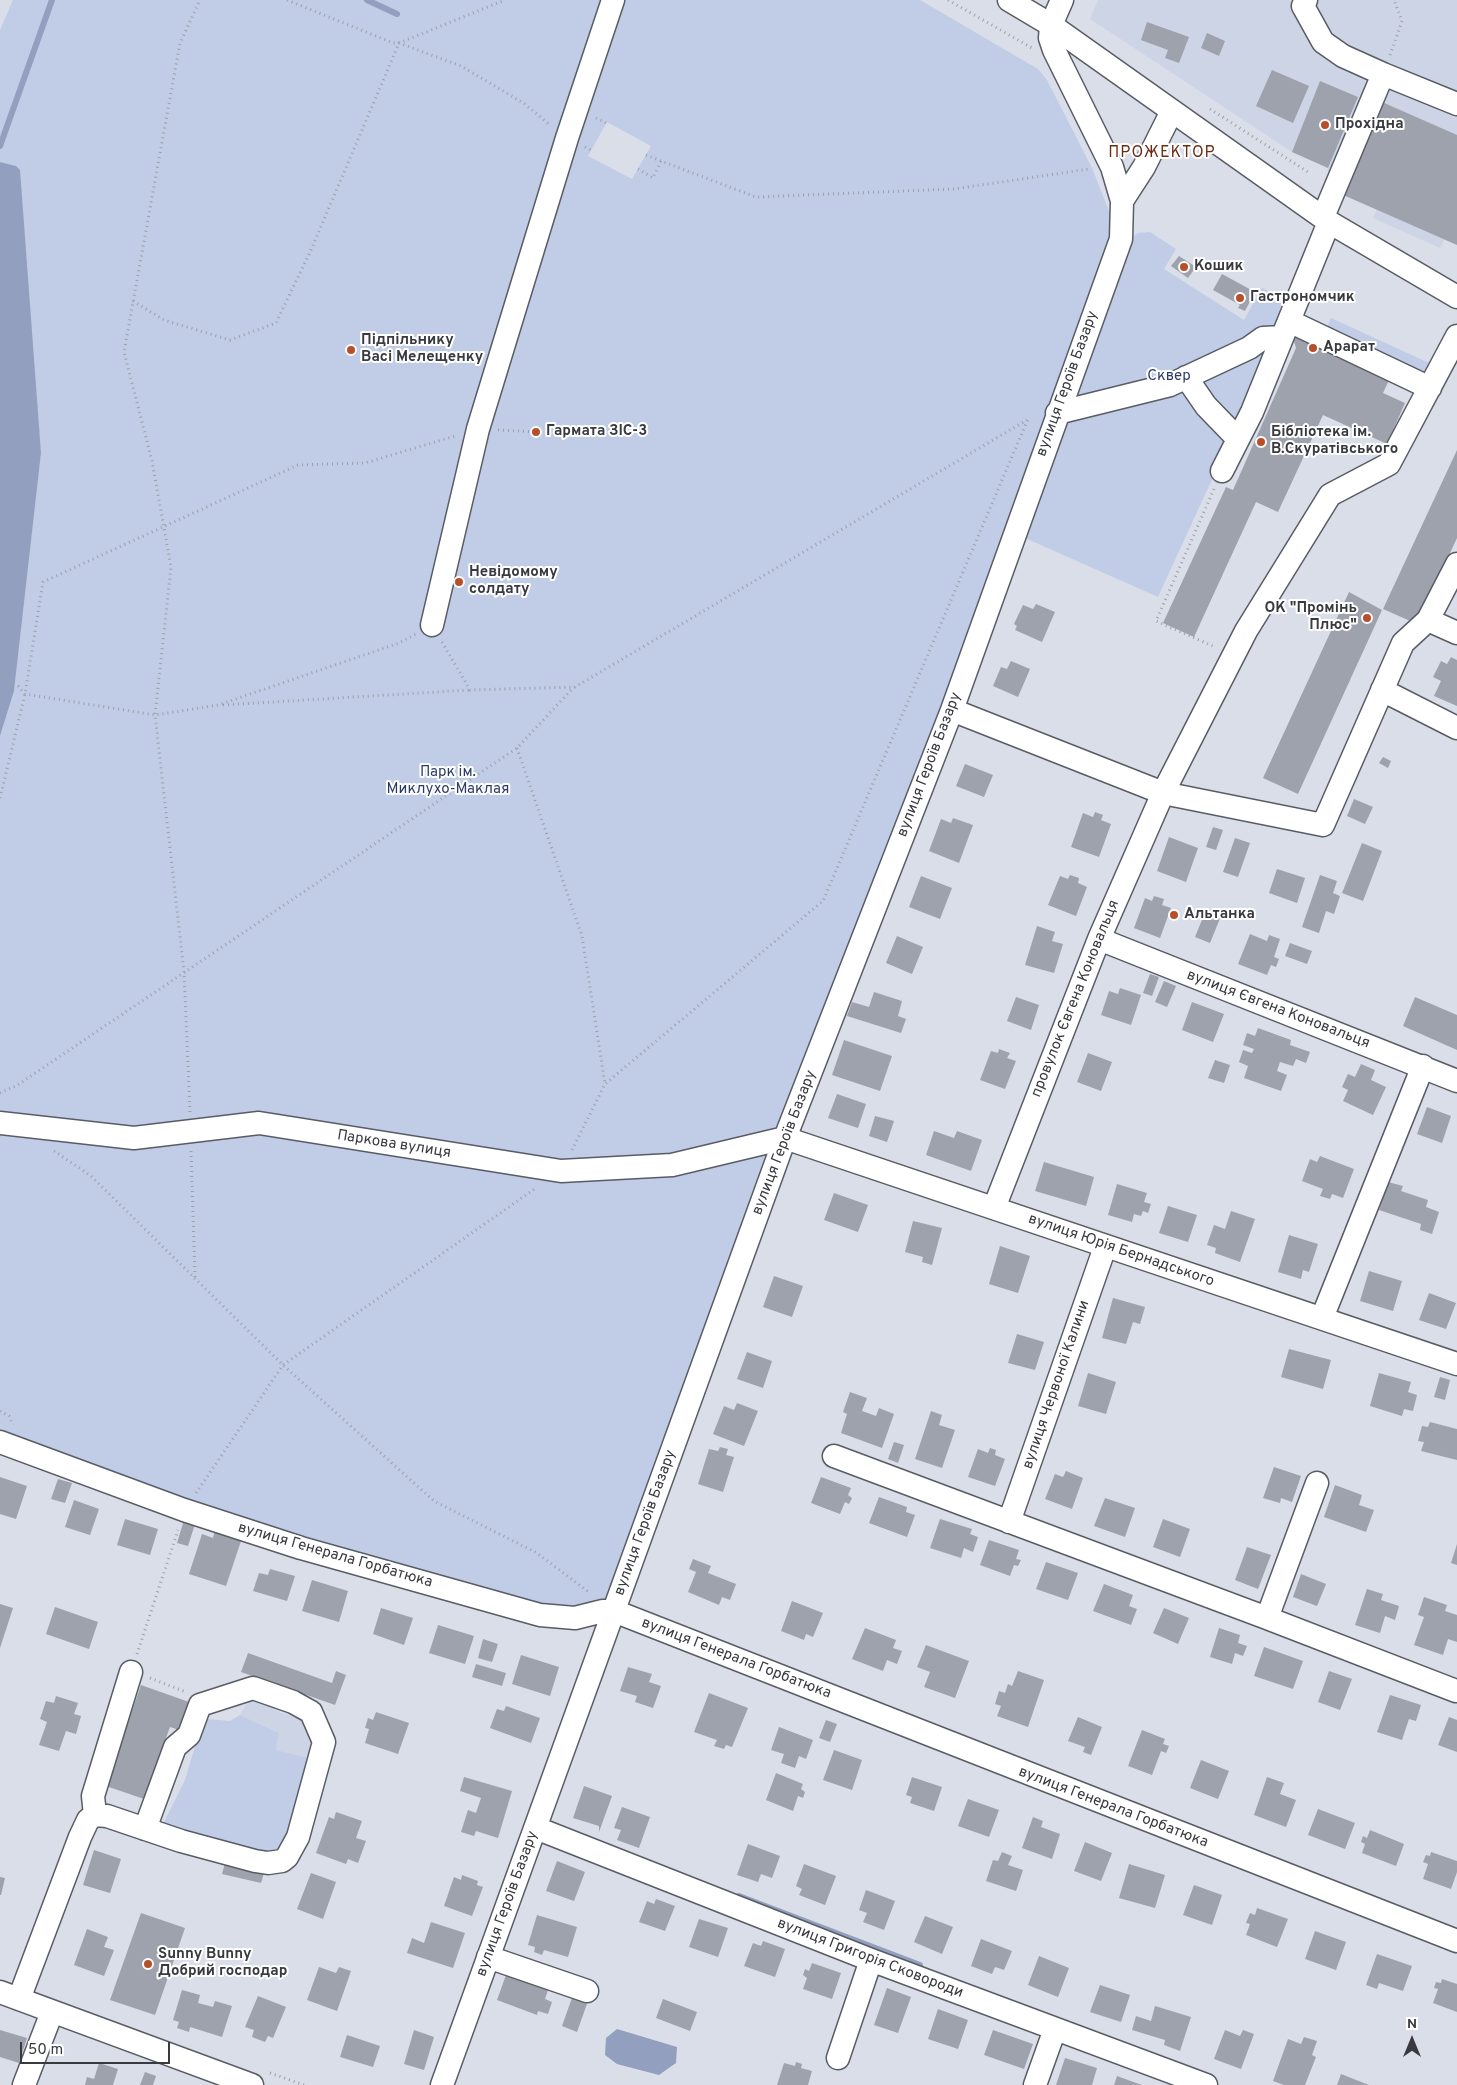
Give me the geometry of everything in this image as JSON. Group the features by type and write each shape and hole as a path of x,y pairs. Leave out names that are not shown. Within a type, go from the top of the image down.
{"street":[{"path":"432,625 478,429 567,138 613,0"},
{"path":"1009,0 1051,25 1326,220 1457,297"},
{"path":"1062,0 1051,25 1050,38 1112,167 1122,201"},
{"path":"1306,0 1303,6 1324,42 1343,56 1457,104"},
{"path":"1222,471 1252,412 1286,329 1383,74"},
{"path":"1122,201 1144,167 1172,111"},
{"name":"вулиця Героїв Базару","path":"442,2085 785,1138 952,710 1121,239 1122,201"},
{"path":"1057,413 1170,385 1249,348 1263,338 1286,329 1430,388"},
{"name":"провулок Євгена Коновальця","path":"994,1208 1099,939 1163,793 1246,631 1330,495 1388,464 1457,336"},
{"path":"1186,377 1206,406 1238,439"},
{"path":"952,710 1163,793 1324,825 1403,643 1428,620 1457,564"},
{"path":"1428,620 1457,633"},
{"path":"1382,690 1457,728"},
{"name":"вулиця Євгена Коновальця","path":"1099,939 1457,1081"},
{"path":"1322,1318 1423,1066"},
{"name":"Паркова вулиця","path":"0,1124 134,1138 259,1123 561,1171 672,1165 785,1138"},
{"name":"вулиця Юрія Бернадського","path":"785,1138 1457,1364"},
{"name":"вулиця Червоної Калини","path":"1009,1522 1106,1247"},
{"name":"вулиця Генерала Горбатюка","path":"0,1442 184,1510 300,1548 540,1615 575,1618 603,1611 614,1611 1457,1941"},
{"path":"834,1456 1456,1690"},
{"path":"1267,1618 1317,1483"},
{"path":"95,1815 93,1796 131,1672"},
{"path":"145,1829 176,1747 189,1735 200,1705 240,1690 253,1688 293,1702 311,1712 324,1742 298,1837 287,1857 282,1861 268,1863 210,1849 145,1829 107,1816 91,1816 10,1996 240,2083"},
{"name":"вулиця Григорія Сковороди","path":"536,1828 871,1960 1206,2085"},
{"path":"488,1957 587,1990"},
{"path":"838,2058 871,1960"},
{"path":"24,2085 52,2012"},
{"path":"1035,2085 1055,2029"}],"path":[{"path":"195,1278 184,972 154,715 171,567 152,461 124,352 180,43 200,0"},
{"path":"287,0 394,43 399,43 461,66 525,104 567,138"},
{"path":"133,301 164,320 230,340 276,322 311,250 399,43 505,0"},
{"path":"948,0 1062,66"},
{"path":"1383,74 1402,21 1394,0"},
{"path":"646,155 756,197 954,189 1092,168 1112,167"},
{"path":"638,169 653,178 661,161"},
{"path":"0,1093 16,1086 517,748 575,687 1028,419 1057,413"},
{"path":"200,1705 194,1696 131,1672 184,1510 283,1365 561,1171 605,1084 823,900 1028,419"},
{"path":"0,798 25,694 43,582 298,466 364,464 478,429 536,432"},
{"path":"1222,471 1156,621 1234,655"},
{"path":"432,625 470,690"},
{"path":"218,705 399,643"},
{"path":"0,677 18,686 25,694 154,715 218,705 470,690 575,687"},
{"path":"517,748 582,936 605,1084"},
{"path":"46,1146 91,1176 283,1365 434,1501 537,1554 614,1611"}],"shaded area":[{"path":"1098,0 1457,0 1457,245 1445,238 1440,248 1373,218 1377,209 1328,187 1328,168 1292,152 1090,19"},
{"path":"0,162 16,166 20,170 41,453 14,691 0,736"},
{"path":"250,1697 282,1713 308,1722 313,1730 313,1759 276,1750 279,1733 240,1715"},
{"path":"617,2029 677,2047 676,2063 659,2075 617,2064 605,2055 606,2038"}],"green space":[{"name":"Парк ім. Миклухо-Маклая","path":"13,0 920,0 1038,69 1047,80 1092,168 1120,239 614,1611 564,1619 0,1442 0,736 14,691 41,453 16,166 0,162 0,30","holes":["607,122 651,146 632,179 588,156"]},
{"name":"Сквер","path":"1150,232 1176,249 1164,269 1244,320 1262,288 1283,298 1271,338 1226,449 1158,597 1025,538 1130,238 1138,233"},
{"path":"1331,318 1429,363 1422,378 1325,332"},
{"path":"240,1715 279,1733 276,1750 313,1759 295,1823 276,1855 161,1828 185,1780 201,1726 207,1719 230,1721"}],"building":[{"path":"1147,22 1189,37 1179,63 1165,58 1168,50 1141,40"},
{"path":"1207,33 1225,41 1219,56 1201,48"},
{"path":"1272,70 1309,86 1293,123 1256,106"},
{"name":"Прохідна","path":"1320,81 1358,97 1328,168 1292,152"},
{"path":"1382,102 1457,135 1457,245 1341,194"},
{"name":"Кошик","path":"1179,256 1196,267 1188,278 1171,266"},
{"name":"Гастрономчик","path":"1222,274 1255,292 1245,311 1238,308 1240,305 1213,290"},
{"path":"1310,335 1390,378 1383,393 1405,403 1387,444 1323,415 1278,512 1256,502 1194,637 1163,623 1226,487 1233,490 1296,348 1293,338"},
{"path":"1457,450 1457,538 1417,624 1383,609"},
{"path":"1349,592 1382,610 1298,794 1263,778"},
{"path":"1036,604 1055,612 1042,642 1015,630 1017,626 1014,624 1023,605 1033,609"},
{"path":"1451,657 1457,660 1457,706 1434,696 1441,681 1433,677 1441,661 1447,664"},
{"path":"1011,661 1030,669 1018,697 993,686 1001,667 1007,669"},
{"path":"1383,757 1391,761 1388,768 1379,763"},
{"path":"965,764 993,775 984,797 956,786"},
{"path":"1354,799 1373,807 1365,824 1347,816"},
{"path":"1095,812 1103,815 1101,820 1111,824 1099,857 1071,847 1083,813 1093,817"},
{"path":"953,818 973,825 959,863 929,851 941,819 951,823"},
{"path":"1213,827 1223,830 1216,850 1206,847"},
{"path":"1169,837 1198,848 1186,882 1157,871"},
{"path":"1235,838 1250,843 1238,877 1223,872"},
{"path":"1362,843 1382,851 1363,901 1342,893"},
{"path":"1277,869 1305,878 1297,903 1269,893"},
{"path":"1070,875 1079,878 1078,883 1087,887 1076,916 1048,905 1060,876 1068,879"},
{"path":"1320,875 1337,881 1333,893 1340,896 1334,914 1326,911 1319,933 1302,927"},
{"path":"921,876 952,888 940,919 909,907"},
{"path":"1154,896 1164,899 1162,905 1171,908 1160,938 1134,928 1145,898 1152,901"},
{"path":"1206,910 1221,916 1210,943 1195,937"},
{"path":"1037,926 1055,932 1052,941 1063,944 1054,973 1025,965"},
{"path":"1250,934 1267,941 1269,935 1280,939 1274,957 1279,959 1276,967 1271,965 1267,975 1238,964"},
{"path":"897,936 923,947 912,974 886,963"},
{"path":"1290,943 1312,951 1307,964 1285,956"},
{"path":"1150,974 1159,977 1152,996 1143,993"},
{"path":"1164,981 1176,986 1167,1007 1155,1002"},
{"path":"1120,988 1141,995 1131,1025 1101,1015 1109,991 1118,994"},
{"path":"874,992 902,1001 898,1016 906,1019 901,1033 847,1016 852,1002 869,1007"},
{"path":"1016,997 1039,1005 1031,1030 1007,1021"},
{"path":"1415,997 1457,1015 1457,1050 1403,1026"},
{"path":"1192,1002 1224,1014 1213,1042 1182,1030"},
{"path":"1258,1028 1291,1040 1290,1045 1310,1052 1306,1063 1296,1059 1293,1066 1280,1062 1277,1071 1287,1075 1281,1091 1244,1078 1248,1066 1239,1062 1243,1050 1252,1053 1254,1049 1243,1045 1247,1033 1255,1036"},
{"path":"844,1040 892,1056 880,1091 832,1075"},
{"path":"999,1049 1010,1053 1007,1058 1016,1061 1005,1089 980,1080 991,1051 998,1053"},
{"path":"1088,1053 1112,1062 1101,1091 1077,1082"},
{"path":"1215,1060 1230,1065 1224,1083 1208,1078"},
{"path":"1361,1064 1375,1070 1371,1080 1386,1087 1373,1115 1343,1101 1348,1090 1342,1087 1348,1074 1355,1077"},
{"path":"837,1094 866,1104 858,1128 828,1118"},
{"path":"1427,1107 1451,1116 1442,1143 1417,1134"},
{"path":"875,1116 894,1121 887,1142 869,1136"},
{"path":"934,1131 954,1138 957,1131 982,1140 971,1171 926,1155"},
{"path":"1320,1156 1354,1169 1343,1198 1332,1194 1330,1199 1320,1196 1323,1189 1302,1181 1310,1159 1317,1162"},
{"path":"1044,1162 1094,1177 1086,1206 1035,1191"},
{"path":"1388,1182 1403,1186 1401,1191 1428,1200 1426,1207 1439,1212 1432,1234 1420,1230 1421,1224 1379,1210"},
{"path":"1117,1184 1147,1193 1144,1202 1151,1204 1148,1213 1143,1211 1141,1216 1134,1214 1132,1222 1108,1215"},
{"path":"834,1193 868,1205 858,1232 824,1220"},
{"path":"1168,1206 1197,1215 1188,1242 1159,1233"},
{"path":"1231,1211 1255,1219 1240,1262 1215,1253 1216,1248 1207,1245 1214,1225 1225,1229"},
{"path":"913,1221 942,1228 932,1265 922,1262 923,1257 905,1252"},
{"path":"1289,1235 1318,1244 1309,1272 1303,1270 1301,1279 1278,1272"},
{"path":"1000,1246 1030,1256 1018,1293 989,1284"},
{"path":"1369,1271 1402,1281 1393,1311 1360,1301"},
{"path":"774,1276 803,1286 792,1317 763,1307"},
{"path":"1429,1293 1456,1303 1446,1329 1419,1320"},
{"path":"1113,1298 1145,1307 1140,1324 1133,1322 1126,1344 1102,1338"},
{"path":"1017,1334 1044,1342 1035,1370 1008,1363"},
{"path":"1289,1349 1331,1360 1323,1389 1281,1377"},
{"path":"747,1352 772,1361 763,1388 737,1379"},
{"path":"1088,1373 1116,1382 1106,1414 1078,1406"},
{"path":"1379,1373 1411,1382 1408,1392 1417,1395 1413,1411 1404,1409 1402,1416 1370,1406"},
{"path":"1440,1377 1450,1380 1445,1400 1434,1397"},
{"path":"850,1392 867,1398 862,1411 876,1416 879,1408 894,1414 882,1448 841,1433 847,1414 843,1412"},
{"path":"737,1403 758,1411 744,1446 713,1434 724,1406 734,1410"},
{"path":"931,1411 942,1415 939,1425 955,1430 942,1468 915,1459"},
{"path":"1430,1422 1457,1429 1457,1460 1421,1451 1424,1442 1418,1441 1422,1426 1428,1427"},
{"path":"894,1442 904,1445 898,1463 888,1459"},
{"path":"720,1447 728,1449 726,1455 734,1457 723,1492 698,1484 709,1449 718,1451"},
{"path":"990,1448 996,1450 995,1455 1005,1459 995,1486 968,1477 978,1449 988,1453"},
{"path":"1274,1467 1301,1476 1292,1502 1281,1498 1280,1503 1263,1498"},
{"path":"1066,1471 1083,1478 1072,1509 1045,1499 1055,1474 1063,1477"},
{"path":"0,1477 27,1486 16,1519 0,1514"},
{"path":"821,1477 851,1488 848,1495 852,1498 849,1504 845,1502 840,1514 811,1503"},
{"path":"58,1479 72,1483 65,1503 51,1499"},
{"path":"1335,1485 1362,1495 1359,1505 1374,1510 1366,1532 1324,1517"},
{"path":"879,1497 907,1507 906,1512 915,1515 907,1537 869,1523"},
{"path":"1105,1498 1135,1508 1125,1537 1094,1526"},
{"path":"74,1500 99,1509 90,1535 65,1527"},
{"path":"125,1519 158,1529 150,1555 117,1545"},
{"path":"940,1519 972,1529 970,1534 978,1537 973,1552 964,1548 961,1558 930,1548"},
{"path":"1163,1519 1190,1529 1180,1557 1153,1547"},
{"path":"184,1520 195,1524 188,1546 177,1543"},
{"path":"215,1530 242,1538 226,1586 189,1574 202,1534 213,1538"},
{"path":"989,1540 1019,1550 1016,1559 1021,1560 1018,1566 1014,1565 1010,1576 980,1565"},
{"path":"1457,1544 1457,1565 1451,1563"},
{"path":"1247,1547 1271,1555 1258,1589 1235,1580"},
{"path":"693,1559 711,1566 708,1573 736,1584 730,1600 722,1597 719,1605 688,1592 696,1572 689,1569"},
{"path":"1046,1562 1078,1573 1068,1600 1036,1589"},
{"path":"270,1569 295,1576 287,1601 253,1591 259,1573 268,1575"},
{"path":"1301,1574 1326,1584 1317,1606 1293,1597"},
{"path":"312,1580 348,1591 339,1622 302,1611"},
{"path":"1104,1584 1133,1595 1129,1606 1137,1609 1131,1625 1093,1611"},
{"path":"1367,1589 1383,1594 1381,1600 1399,1606 1395,1620 1385,1616 1380,1633 1355,1625"},
{"path":"1424,1597 1447,1605 1445,1611 1457,1615 1457,1642 1448,1639 1443,1655 1414,1645 1424,1617 1418,1615"},
{"path":"792,1601 823,1613 813,1637 806,1634 804,1640 781,1631"},
{"path":"0,1604 13,1608 0,1648"},
{"path":"55,1607 98,1622 89,1649 46,1634"},
{"path":"381,1608 413,1618 404,1645 373,1634"},
{"path":"1164,1608 1189,1618 1178,1644 1153,1633"},
{"path":"438,1625 474,1636 465,1664 429,1653"},
{"path":"865,1628 896,1640 893,1648 902,1651 897,1664 887,1660 883,1671 852,1659"},
{"path":"1219,1628 1240,1635 1238,1643 1247,1646 1243,1656 1235,1653 1232,1664 1210,1657"},
{"path":"483,1639 498,1644 492,1662 478,1658"},
{"path":"926,1645 969,1661 955,1698 924,1687 930,1672 917,1667"},
{"path":"1264,1647 1303,1661 1293,1689 1254,1676"},
{"path":"248,1653 332,1683 336,1671 346,1675 335,1705 241,1672"},
{"path":"521,1655 559,1667 550,1696 512,1684"},
{"path":"476,1664 506,1673 502,1686 472,1677"},
{"path":"628,1667 652,1674 649,1682 661,1686 653,1708 635,1702 637,1696 620,1691"},
{"path":"1018,1671 1044,1680 1028,1727 997,1716 1001,1706 995,1704 999,1691 1005,1693 1008,1684 1012,1686"},
{"path":"1329,1671 1352,1679 1340,1710 1318,1702"},
{"path":"141,1685 189,1702 179,1730 170,1727 144,1799 106,1786"},
{"path":"709,1693 748,1708 732,1747 726,1745 724,1749 714,1746 717,1740 694,1732"},
{"path":"1390,1695 1421,1705 1416,1721 1409,1719 1402,1740 1377,1732"},
{"path":"56,1696 78,1703 74,1714 81,1716 76,1734 66,1731 59,1751 39,1745 47,1722 40,1719 46,1701 54,1703"},
{"path":"506,1706 540,1718 531,1743 490,1728 497,1709 504,1711"},
{"path":"376,1712 409,1723 398,1754 365,1743 369,1729 365,1728 368,1718 373,1720"},
{"path":"1078,1717 1102,1727 1091,1755 1083,1752 1085,1747 1068,1741"},
{"path":"1449,1717 1457,1720 1457,1752 1438,1745"},
{"path":"826,1720 837,1724 830,1742 819,1738"},
{"path":"779,1727 813,1740 806,1759 799,1756 795,1768 781,1763 784,1754 771,1750"},
{"path":"1142,1730 1165,1739 1163,1744 1169,1746 1166,1753 1161,1751 1152,1775 1128,1766"},
{"path":"834,1750 862,1760 852,1790 823,1780"},
{"path":"1201,1760 1229,1771 1218,1799 1190,1788"},
{"path":"776,1773 803,1784 801,1789 805,1792 803,1798 798,1796 793,1811 766,1800"},
{"path":"464,1777 512,1791 498,1838 476,1831 474,1836 461,1832 468,1810 476,1813 481,1798 460,1791"},
{"path":"912,1777 942,1787 934,1811 910,1803 912,1797 906,1795"},
{"path":"1267,1777 1284,1783 1280,1794 1296,1800 1286,1827 1254,1815"},
{"path":"584,1786 612,1796 599,1832 599,1826 573,1818"},
{"path":"968,1799 999,1810 989,1837 958,1826"},
{"path":"622,1807 650,1817 639,1848 617,1840 621,1830 614,1828"},
{"path":"1318,1809 1355,1823 1345,1849 1308,1835"},
{"path":"336,1812 362,1821 356,1838 366,1841 358,1863 348,1859 346,1864 316,1853 329,1817 334,1819"},
{"path":"1033,1817 1043,1821 1041,1827 1060,1834 1052,1859 1022,1848"},
{"path":"1370,1830 1404,1844 1396,1866 1362,1853 1365,1844 1361,1842 1363,1836 1367,1838"},
{"path":"1085,1842 1112,1853 1101,1881 1074,1871"},
{"path":"748,1844 780,1856 772,1878 761,1874 758,1882 737,1875"},
{"path":"94,1850 121,1859 110,1893 83,1885"},
{"path":"1002,1852 1012,1856 1008,1865 1023,1870 1016,1891 986,1881 993,1860 998,1861"},
{"path":"1431,1852 1457,1861 1457,1872 1451,1889 1423,1879 1428,1864 1423,1862 1426,1855 1430,1856"},
{"path":"557,1861 585,1872 574,1901 546,1891"},
{"path":"225,1863 264,1873 261,1883 222,1874"},
{"path":"804,1864 836,1876 825,1905 799,1895 802,1889 796,1886"},
{"path":"1129,1864 1165,1875 1155,1908 1119,1898"},
{"path":"311,1873 336,1882 323,1919 297,1909"},
{"path":"462,1875 478,1881 477,1885 483,1887 472,1916 444,1906 454,1877 461,1880"},
{"path":"0,1877 5,1878 1,1895 0,1895"},
{"path":"1194,1885 1222,1895 1212,1925 1183,1915"},
{"path":"866,1890 895,1901 884,1930 863,1922 867,1913 859,1910"},
{"path":"656,1899 675,1906 665,1931 639,1922 647,1901 654,1904"},
{"path":"1257,1908 1288,1919 1277,1947 1246,1935 1250,1924 1246,1923 1250,1913 1255,1915"},
{"name":"Sunny Bunny Добрий господар","path":"141,1913 185,1928 155,2015 110,2000"},
{"path":"537,1915 577,1927 568,1957 544,1950 542,1955 534,1952 535,1947 528,1945"},
{"path":"925,1916 953,1927 942,1954 914,1942"},
{"path":"699,1919 728,1928 718,1957 689,1947"},
{"path":"431,1922 465,1933 453,1968 407,1953 412,1938 424,1943"},
{"path":"87,1929 108,1937 104,1947 114,1950 104,1976 74,1965"},
{"path":"1315,1931 1346,1942 1336,1970 1305,1959"},
{"path":"981,1939 1012,1951 1004,1970 995,1967 992,1974 971,1966"},
{"path":"763,1941 785,1949 775,1977 744,1966 753,1943 761,1946"},
{"path":"1377,1954 1412,1966 1403,1991 1379,1983 1377,1989 1366,1985"},
{"path":"1039,1956 1069,1968 1058,1997 1028,1985"},
{"path":"812,1963 841,1973 832,1999 803,1989 807,1978 803,1975 805,1969 809,1971"},
{"path":"319,1967 336,1973 339,1967 351,1971 337,2011 307,2000"},
{"path":"512,1972 520,1980 548,1990 545,1999 552,2002 548,2014 538,2011 537,2015 497,2000 506,1975 510,1977"},
{"path":"1442,1979 1457,1984 1457,2012 1433,2003 1438,1989 1434,1988 1436,1982 1441,1983"},
{"path":"1100,1985 1130,1995 1121,2022 1090,2012"},
{"path":"887,1988 911,1997 898,2033 874,2025"},
{"path":"182,1990 200,1995 198,2003 213,2007 215,2001 232,2006 222,2037 190,2027 189,2032 177,2028 179,2022 173,2020"},
{"path":"573,1995 588,2001 577,2032 562,2026"},
{"path":"258,1996 286,2007 273,2038 268,2036 265,2042 252,2037 254,2030 245,2027"},
{"path":"663,1999 697,2012 690,2031 656,2018"},
{"path":"1155,2006 1191,2017 1180,2051 1164,2045 1165,2040 1132,2030 1136,2016 1151,2021"},
{"path":"938,2009 968,2020 958,2049 928,2039"},
{"path":"0,2030 27,2038 19,2063 0,2057"},
{"path":"414,2030 434,2037 424,2070 404,2064"},
{"path":"993,2030 1033,2044 1024,2069 984,2055"},
{"path":"1225,2030 1240,2036 1243,2030 1254,2034 1241,2069 1214,2059"},
{"path":"347,2035 380,2046 373,2067 340,2057"},
{"path":"1304,2037 1317,2041 1312,2055 1316,2057 1305,2085 1284,2085 1273,2081 1288,2039 1301,2044"},
{"path":"1065,2058 1097,2068 1092,2085 1056,2085"},
{"path":"796,2062 802,2064 801,2068 812,2071 808,2085 777,2085 784,2063 795,2066"},
{"path":"99,2063 118,2069 113,2085 85,2085 87,2077 94,2079"},
{"path":"145,2072 156,2076 153,2085 140,2085"},
{"path":"1341,2074 1369,2085 1337,2085"},
{"path":"1117,2076 1142,2085 1114,2085"}],"waterway":[{"path":"0,146 52,0"},
{"path":"367,0 397,14"},
{"path":"739,1896 920,1965"}],"place":[{"name":"Прохідна","path":"1325,125"},
{"name":"Кошик","path":"1184,267"},
{"name":"Гастрономчик","path":"1240,298"},
{"name":"Арарат","path":"1313,348"},
{"name":"Підпільнику Васі Мелещенку","path":"351,350"},
{"name":"Гармата ЗІС-3","path":"536,432"},
{"name":"Бібліотека ім. В.Скуратівського","path":"1261,442"},
{"name":"Невідомому солдату","path":"459,582"},
{"name":"ОК \"Промінь Плюс\"","path":"1367,618"},
{"name":"Альтанка","path":"1174,915"},
{"name":"Sunny Bunny Добрий господар","path":"148,1964"}],"district":[{"name":"ПРОЖЕКТОР","path":"1162,154"}]}
